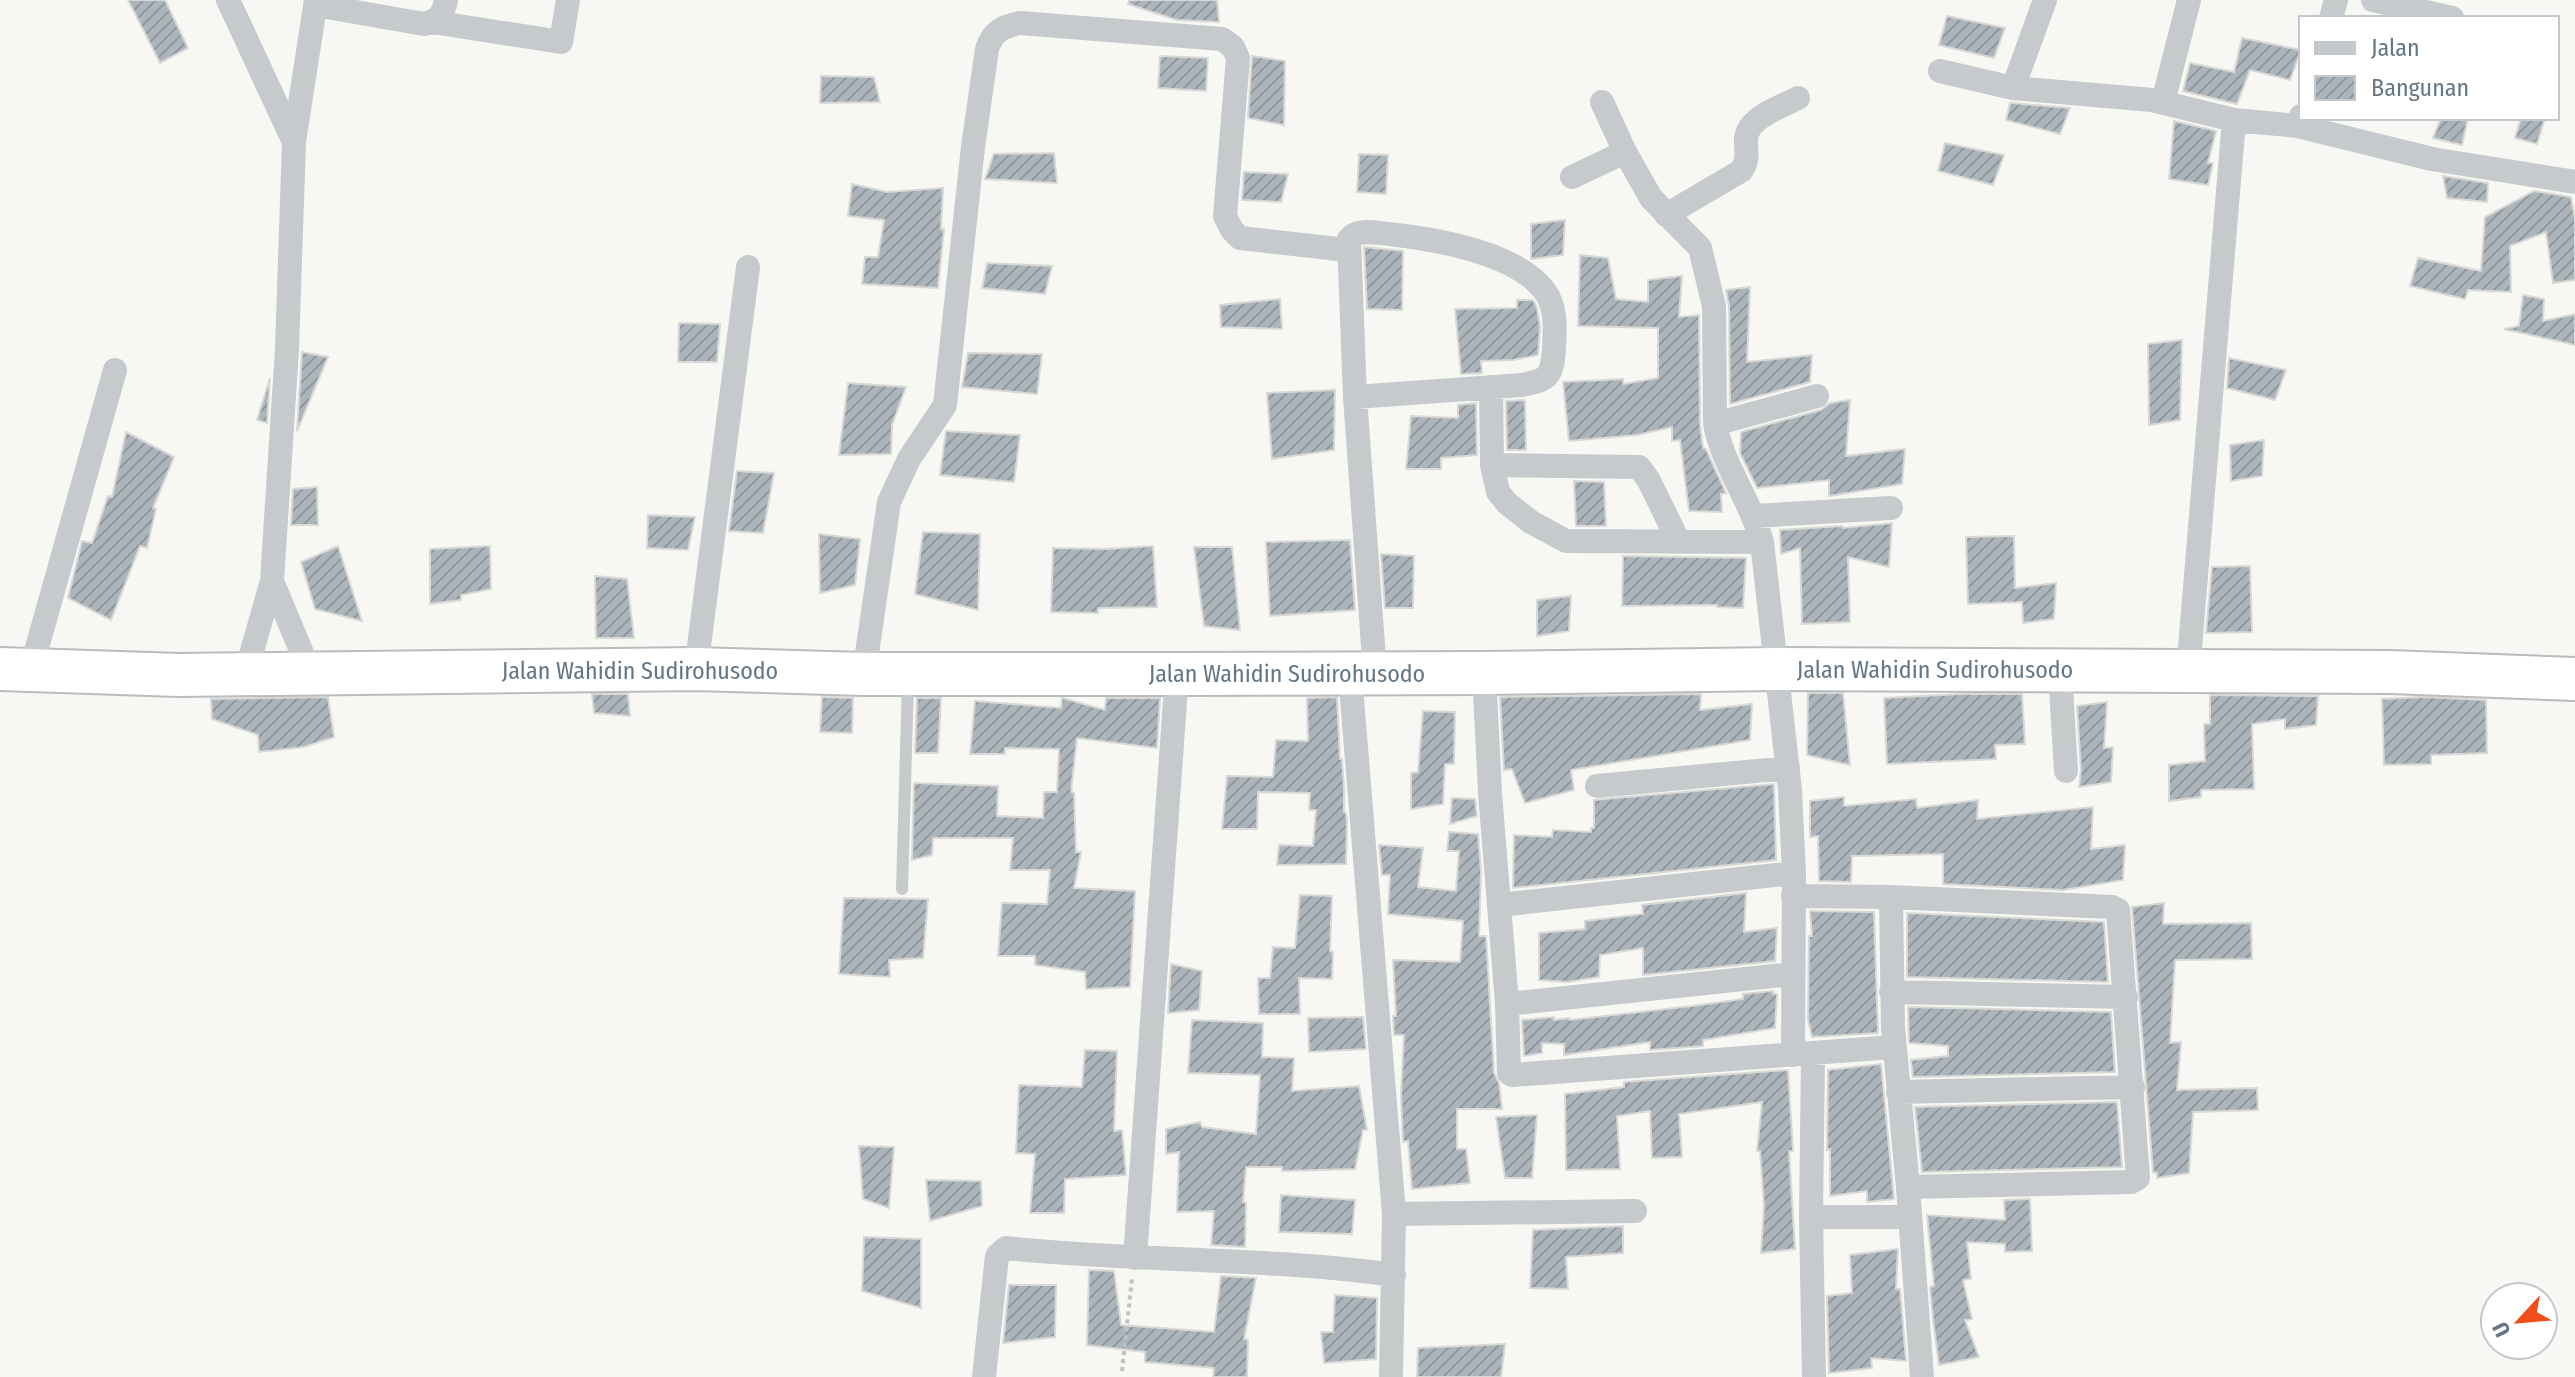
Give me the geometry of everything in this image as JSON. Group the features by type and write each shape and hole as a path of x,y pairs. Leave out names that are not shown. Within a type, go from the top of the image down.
{"highway":[{"name":"Jalan Wahidin Sudirohusodo","path":"16,669 179,675 696,669 864,674 1177,674 1776,669 2390,672 2575,679"}],"street":[{"path":"228,0 294,142"},
{"path":"433,22 441,14 446,0"},
{"path":"246,672 272,581 287,349 294,142 316,2 424,24 433,22 561,42 568,0"},
{"path":"2013,88 2045,0"},
{"path":"2163,102 2189,0"},
{"path":"2373,0 2443,16"},
{"path":"864,674 889,502 909,459 945,405 973,147 987,49 993,34 1006,26 1020,23 1222,39 1233,47 1238,58 1225,216 1232,230 1240,238 1347,250"},
{"path":"1940,71 2013,88 2163,102 2234,120 2299,121 2432,159 2575,182"},
{"path":"1666,215 1741,171 1747,162 1745,139 1751,126 1764,115 1798,98"},
{"path":"1602,102 1651,198 1700,248 1714,306 1715,424 1721,448 1754,516 1762,542 1788,768 1794,885 1792,974 1803,1055 1811,1217 1814,1377"},
{"path":"2188,672 2234,120"},
{"path":"1572,177 1625,152"},
{"path":"1355,397 1540,381 1550,373 1553,362 1554,319 1551,301 1538,284 1500,261 1473,250 1431,239 1360,232 1349,239 1362,673 1394,1214 1391,1377"},
{"path":"696,669 748,267"},
{"path":"16,669 115,370"},
{"path":"1491,387 1492,465 1496,486 1507,503 1559,539 1762,542"},
{"path":"1715,424 1817,396"},
{"path":"1492,465 1639,467 1679,542"},
{"path":"1754,516 1891,508"},
{"path":"272,581 310,672"},
{"path":"2060,671 2066,771"},
{"path":"1484,673 1509,1072 1512,1075 1894,1047"},
{"path":"1135,1258 1177,674"},
{"path":"1597,786 1788,768"},
{"path":"1499,905 1794,885 1891,897 2117,909 2138,1178 2134,1181 1908,1187"},
{"path":"1891,897 1894,1047 1922,1377"},
{"path":"1507,1004 1792,974"},
{"path":"1891,992 2126,997"},
{"path":"1898,1092 2133,1087"},
{"path":"1394,1214 1635,1211"},
{"path":"1811,1217 1910,1217"},
{"path":"984,1377 997,1256 1003,1249 1321,1267 1394,1275"}],"lane":[{"path":"902,889 909,674"}],"path":[{"path":"1122,1371 1135,1258"}],"building":[{"path":"128,0 165,0 188,48 160,63"},
{"path":"1129,0 1217,0 1219,22 1177,20 1128,4"},
{"path":"1947,16 2005,28 1994,58 1939,45"},
{"path":"2242,38 2299,50 2290,80 2250,70 2237,104 2183,91 2190,63 2234,72"},
{"path":"1160,56 1208,58 1206,91 1158,88"},
{"path":"1252,56 1285,61 1284,125 1248,118"},
{"path":"821,76 874,77 880,102 820,103"},
{"path":"2010,103 2070,108 2060,134 2006,120"},
{"path":"2440,120 2468,120 2462,145 2433,138"},
{"path":"2520,120 2544,120 2537,144 2515,138"},
{"path":"2174,121 2216,131 2208,163 2213,163 2208,185 2169,179"},
{"path":"1945,143 2004,155 1993,185 1938,171"},
{"path":"1054,153 1057,183 985,179 994,154"},
{"path":"1359,154 1388,155 1386,194 1357,192"},
{"path":"1244,172 1288,174 1281,202 1242,200"},
{"path":"2443,176 2488,183 2487,202 2447,198"},
{"path":"852,184 887,192 943,188 941,229 944,229 938,288 862,284 865,257 878,257 884,220 848,216"},
{"path":"2534,191 2571,197 2575,219 2575,280 2553,283 2546,232 2510,246 2511,292 2468,290 2465,299 2410,286 2418,258 2481,271 2485,217"},
{"path":"1565,220 1563,255 1531,259 1531,224"},
{"path":"1364,247 1403,251 1402,310 1367,309"},
{"path":"1580,255 1608,258 1616,299 1648,302 1648,280 1682,276 1679,317 1699,315 1700,424 1703,448 1726,493 1721,494 1722,512 1689,511 1680,440 1672,441 1672,427 1637,435 1569,441 1563,382 1623,379 1623,384 1658,378 1658,328 1578,326"},
{"path":"987,263 1052,266 1045,294 982,288"},
{"path":"1750,287 1747,362 1812,355 1810,382 1730,404 1729,306 1726,290"},
{"path":"2523,295 2544,299 2543,321 2575,314 2575,345 2504,329 2519,326"},
{"path":"1280,299 1282,329 1221,327 1220,305"},
{"path":"1517,300 1533,300 1537,308 1540,326 1538,355 1481,361 1482,373 1461,374 1455,309 1517,308"},
{"path":"679,323 720,324 717,362 678,362"},
{"path":"2182,340 2180,420 2149,425 2148,344"},
{"path":"302,352 328,357 297,431"},
{"path":"968,353 1042,354 1037,394 962,387"},
{"path":"2229,358 2286,370 2275,400 2227,388"},
{"path":"270,378 267,423 257,420"},
{"path":"848,383 906,387 892,425 891,454 839,455"},
{"path":"1335,390 1334,450 1272,459 1267,393"},
{"path":"1525,400 1526,450 1507,450 1506,401"},
{"path":"1850,400 1846,456 1905,449 1902,484 1829,496 1829,480 1757,488 1740,453 1741,432 1821,410 1830,403"},
{"path":"1476,403 1477,455 1441,458 1441,469 1406,469 1411,416 1458,418 1458,405"},
{"path":"946,431 1020,435 1014,482 940,475"},
{"path":"126,432 174,457 153,508 156,509 147,548 140,546 111,620 68,598 82,541 92,543 108,496 112,497"},
{"path":"2264,440 2262,476 2231,481 2230,445"},
{"path":"737,471 774,473 763,533 729,531"},
{"path":"1574,481 1604,482 1606,526 1576,526"},
{"path":"317,487 318,525 291,525 293,489"},
{"path":"648,515 695,517 688,550 647,548"},
{"path":"1892,523 1889,567 1848,557 1850,622 1802,624 1800,548 1781,554 1780,530"},
{"path":"923,532 980,534 978,610 915,594"},
{"path":"819,534 860,539 855,585 820,593"},
{"path":"2014,536 2015,588 2056,583 2054,619 2023,623 2022,602 1968,604 1966,537"},
{"path":"1350,540 1355,610 1270,616 1266,542"},
{"path":"338,546 362,621 315,609 301,562"},
{"path":"490,546 491,589 461,595 461,600 430,604 430,549"},
{"path":"1153,546 1157,607 1098,608 1098,613 1051,612 1053,548"},
{"path":"1194,547 1232,547 1240,630 1204,626"},
{"path":"1381,554 1414,556 1413,608 1385,608"},
{"path":"1623,556 1746,558 1743,608 1717,605 1622,606"},
{"path":"2250,566 2252,632 2206,633 2212,567"},
{"path":"595,576 627,579 634,638 596,638"},
{"path":"1571,596 1569,631 1537,636 1537,600"},
{"path":"1808,693 1843,693 1850,765 1807,755"},
{"path":"592,694 628,694 630,716 594,713"},
{"path":"1701,694 1700,710 1752,704 1750,740 1571,770 1574,790 1525,803 1512,769 1504,770 1500,697"},
{"path":"2022,694 2025,744 1995,745 1996,759 1887,764 1884,698"},
{"path":"2210,695 2318,696 2316,725 2285,729 2285,719 2252,724 2254,789 2201,790 2201,797 2169,801 2169,765 2205,761 2204,724 2210,724"},
{"path":"328,697 334,737 304,747 259,752 258,735 212,719 211,699"},
{"path":"822,697 853,698 852,733 820,732"},
{"path":"1337,697 1347,821 1346,864 1277,865 1279,845 1313,846 1316,810 1309,810 1310,793 1258,792 1257,829 1222,829 1227,776 1273,777 1276,740 1308,741 1307,698"},
{"path":"2424,697 2486,700 2487,753 2431,755 2431,764 2384,765 2382,699"},
{"path":"917,698 941,698 938,753 915,753"},
{"path":"1062,698 1105,710 1106,698 1160,698 1157,748 1077,738 1071,792 1074,793 1076,852 1081,852 1074,888 1135,891 1130,987 1086,989 1085,972 1035,965 1035,956 998,956 1002,903 1047,904 1050,870 1010,870 1013,838 933,838 932,855 912,860 914,783 998,786 997,816 1043,818 1044,792 1057,792 1059,749 1005,748 1005,754 970,754 975,701 1061,708"},
{"path":"2107,702 2104,748 2113,747 2111,782 2079,787 2081,770 2077,706"},
{"path":"1423,711 1455,712 1454,764 1445,764 1443,804 1411,809 1411,773 1418,772"},
{"path":"1774,784 1776,860 1513,888 1514,835 1552,837 1553,830 1591,832 1594,828 1594,800"},
{"path":"1844,797 1844,806 1916,799 1917,808 1978,800 1977,819 2093,807 2091,849 2125,845 2123,880 2063,890 1943,884 1943,854 1852,856 1851,882 1819,881 1818,836 1810,837 1810,801"},
{"path":"1452,798 1475,799 1477,816 1450,824"},
{"path":"1449,832 1478,834 1481,871 1479,936 1486,936 1494,1073 1499,1083 1502,1109 1457,1109 1457,1149 1466,1149 1470,1183 1412,1189 1408,1141 1403,1142 1401,1095 1404,1035 1394,1035 1393,960 1460,962 1463,921 1388,914 1390,875 1382,875 1379,845 1423,848 1418,887 1456,891 1459,851 1447,851"},
{"path":"1746,893 1744,932 1777,928 1775,961 1643,975 1643,948 1600,955 1599,977 1567,982 1539,980 1539,933 1585,929 1585,921 1643,914 1642,905"},
{"path":"1300,895 1332,896 1332,979 1299,978 1300,1014 1259,1014 1258,978 1270,978 1273,947 1295,948"},
{"path":"844,898 928,899 923,958 889,960 890,977 839,974"},
{"path":"2164,903 2163,924 2251,923 2252,959 2175,960 2170,1043 2181,1042 2177,1090 2257,1088 2258,1110 2193,1112 2189,1173 2157,1178 2157,1173 2153,1172 2132,907"},
{"path":"1810,911 1874,912 1878,1033 1812,1037 1808,1020 1809,936 1812,936"},
{"path":"1907,913 2104,922 2108,982 1907,977"},
{"path":"1171,964 1202,971 1199,1010 1168,1013"},
{"path":"1773,991 1777,994 1775,1028 1703,1040 1703,1046 1650,1050 1650,1042 1564,1055 1564,1044 1542,1043 1542,1053 1524,1056 1522,1020 1554,1017 1554,1020 1570,1020 1692,1006 1743,999 1743,994"},
{"path":"1908,1007 2111,1012 2115,1072 1913,1077 1911,1060 1948,1056 1948,1046 1909,1043"},
{"path":"1363,1017 1366,1049 1309,1052 1308,1018"},
{"path":"1192,1020 1263,1023 1262,1057 1294,1058 1292,1091 1359,1086 1367,1130 1363,1130 1355,1169 1282,1171 1282,1167 1246,1167 1243,1202 1246,1203 1245,1247 1211,1245 1214,1211 1177,1212 1179,1152 1166,1154 1166,1129 1200,1122 1202,1127 1256,1134 1260,1075 1188,1073"},
{"path":"1085,1050 1117,1051 1114,1131 1122,1130 1126,1175 1065,1179 1064,1213 1030,1213 1035,1154 1016,1153 1019,1085 1082,1087"},
{"path":"1881,1064 1894,1199 1867,1202 1867,1191 1830,1196 1828,1070"},
{"path":"1788,1070 1795,1249 1761,1253 1764,1206 1760,1151 1757,1151 1762,1102 1679,1114 1682,1157 1652,1158 1650,1111 1617,1116 1620,1169 1566,1170 1565,1094 1624,1087 1624,1082"},
{"path":"2117,1102 2122,1167 1922,1172 1915,1107"},
{"path":"1537,1115 1532,1178 1505,1178 1496,1117"},
{"path":"859,1146 894,1147 889,1208 863,1199"},
{"path":"926,1180 981,1181 982,1206 930,1221"},
{"path":"1281,1195 1355,1200 1352,1234 1279,1232"},
{"path":"2030,1199 2032,1251 2005,1252 2005,1244 1967,1242 1971,1279 1963,1280 1972,1319 1965,1320 1979,1357 1939,1365 1930,1287 1934,1286 1927,1215 2005,1220 2004,1200"},
{"path":"1623,1226 1623,1253 1566,1257 1568,1289 1530,1288 1533,1230"},
{"path":"864,1237 921,1239 921,1308 862,1291"},
{"path":"1898,1249 1896,1289 1900,1289 1906,1361 1871,1358 1872,1368 1829,1373 1827,1296 1852,1293 1850,1255"},
{"path":"1089,1270 1114,1271 1121,1325 1214,1332 1221,1276 1256,1278 1244,1339 1248,1340 1247,1377 1213,1377 1214,1368 1145,1362 1145,1352 1087,1345"},
{"path":"1009,1285 1056,1285 1055,1337 1003,1343"},
{"path":"1335,1295 1377,1298 1376,1359 1324,1363 1321,1332 1333,1332"},
{"path":"1505,1344 1501,1377 1417,1377 1418,1348"}]}
